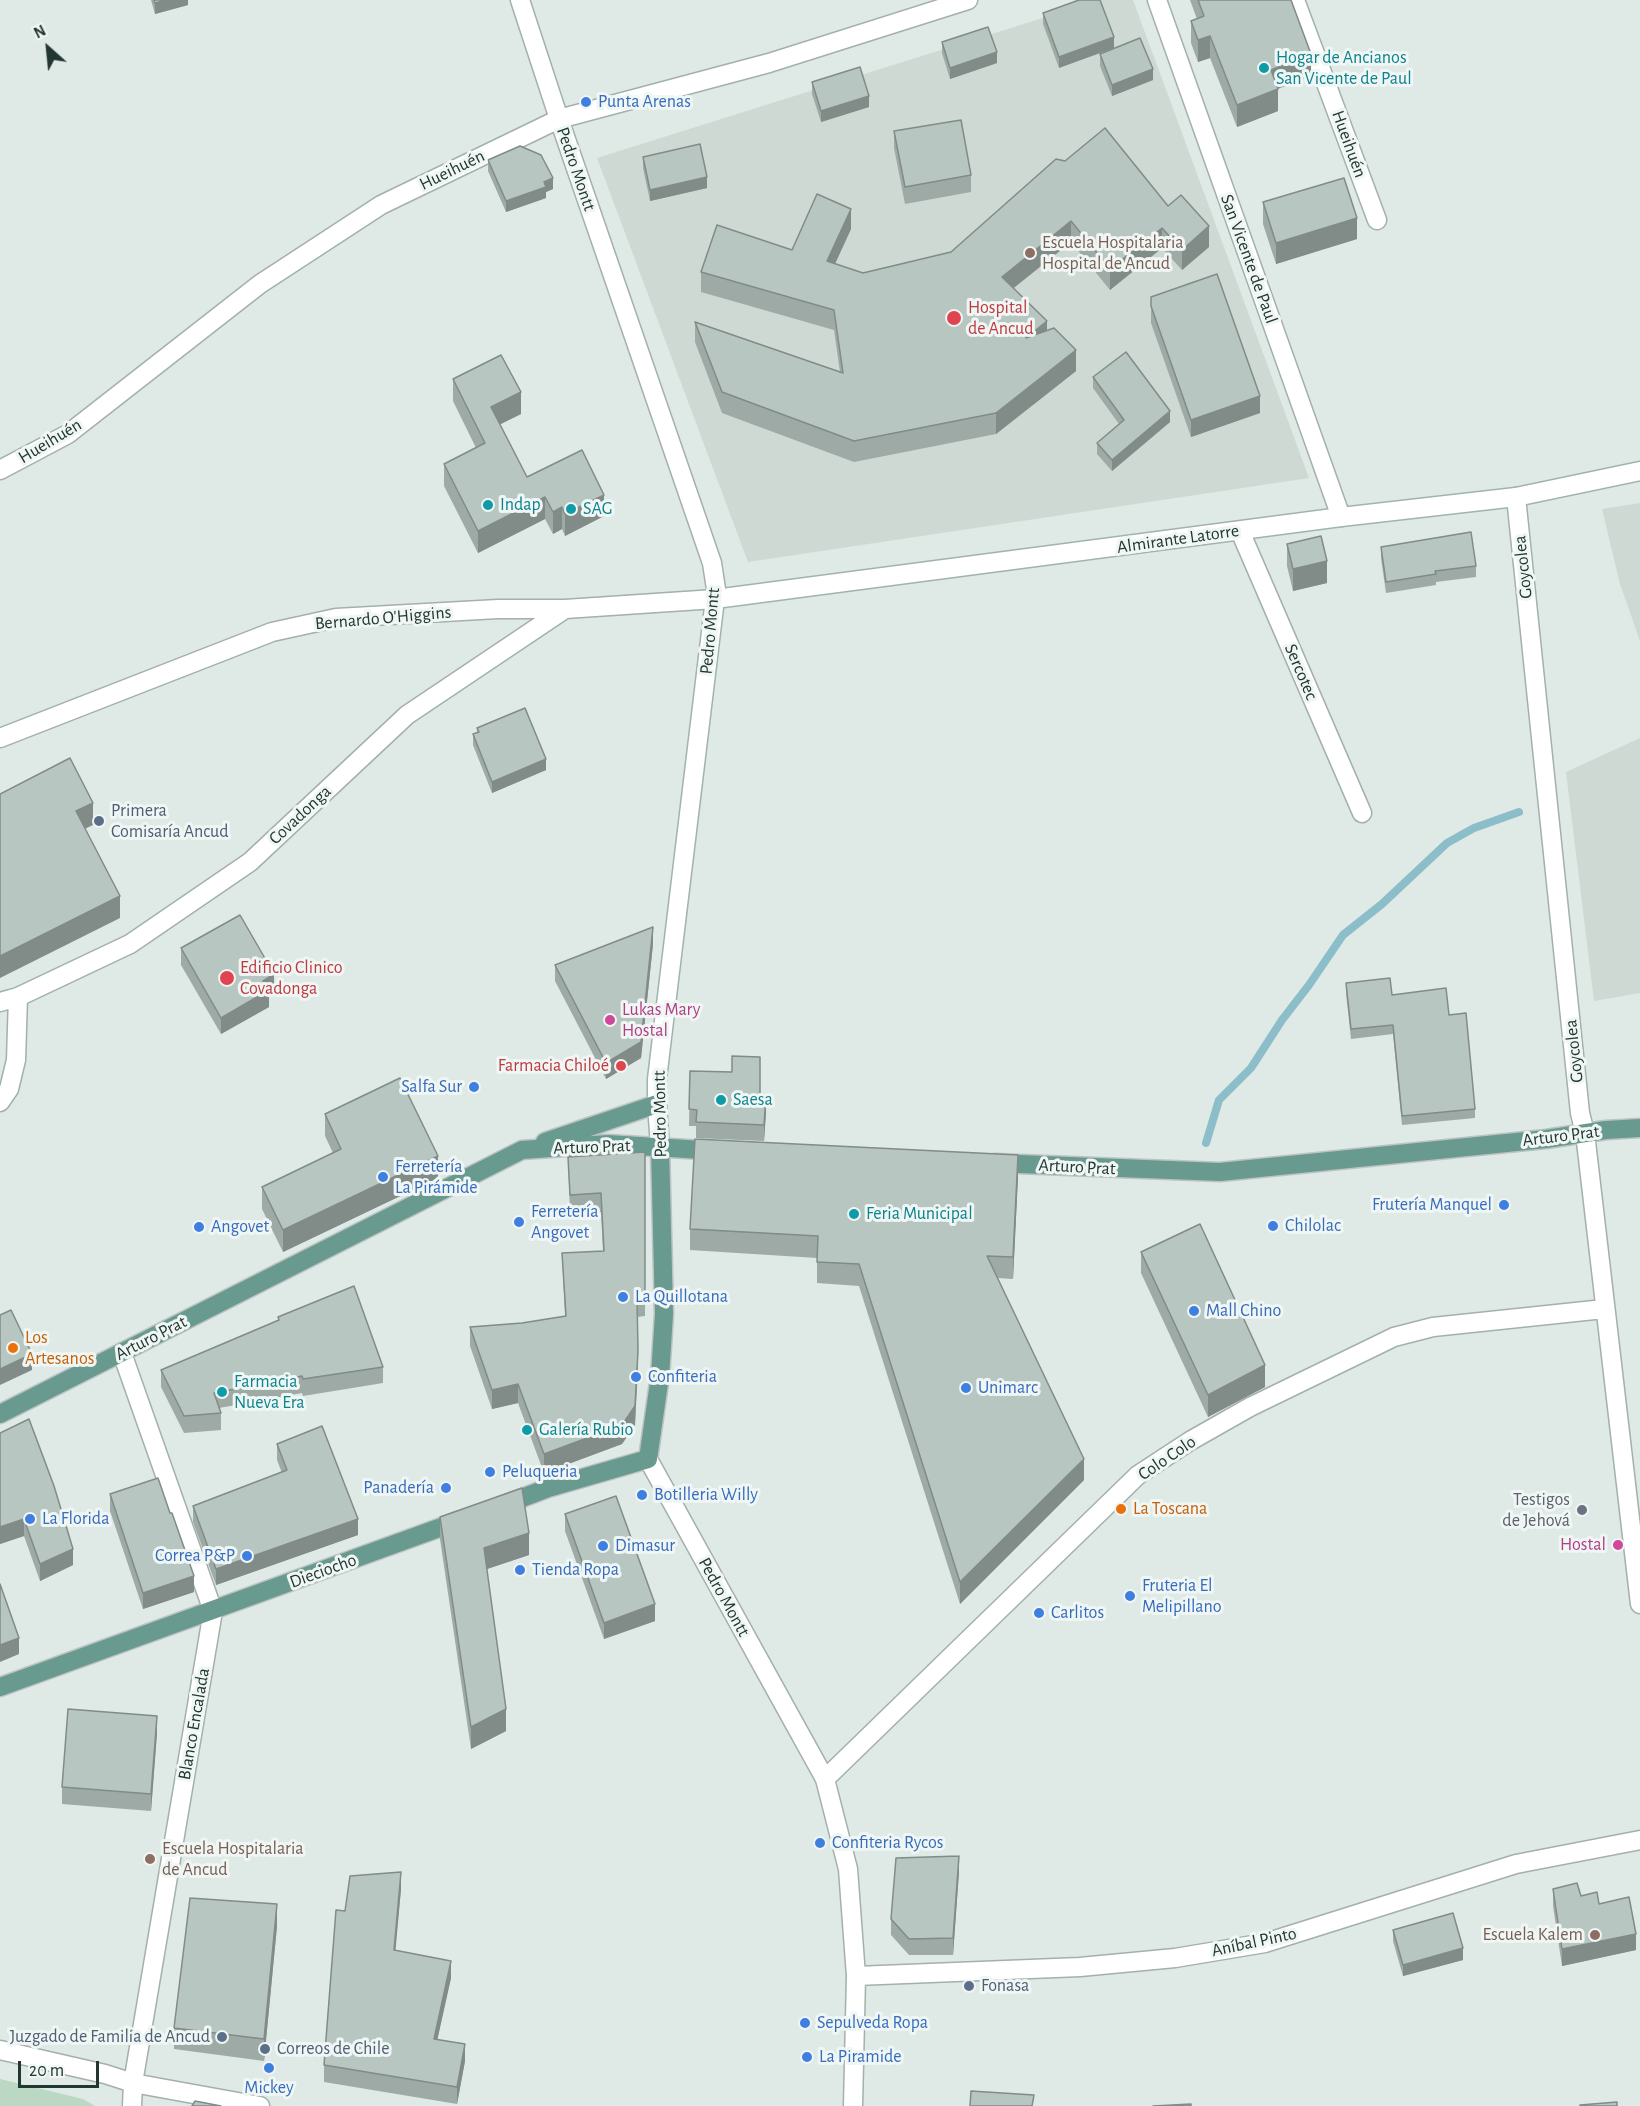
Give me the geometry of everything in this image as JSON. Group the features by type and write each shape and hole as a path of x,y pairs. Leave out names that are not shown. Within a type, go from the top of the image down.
{"main road":[{"path":"522,1150 657,1104"},
{"name":"Arturo Prat","path":"974,1162 1220,1172 1640,1128"},
{"name":"Arturo Prat","path":"0,1414 522,1150 608,1144 739,1152"},
{"name":"Pedro Montt","path":"648,1460 660,1376 664,1314 660,1147"},
{"name":"Dieciocho","path":"0,1687 548,1488 648,1460"}],"street":[{"name":"Pedro Montt","path":"520,0 712,563 716,589 657,1079 660,1147"},
{"name":"Hueihuén","path":"0,470 68,434 260,285 381,205 559,119 769,63 968,0"},
{"name":"San Vicente de Paul","path":"1157,0 1341,517"},
{"name":"Hueihuén","path":"1295,0 1377,220"},
{"name":"Almirante Latorre","path":"715,599 1341,517 1515,497 1640,471"},
{"name":"Goycolea","path":"1515,497 1580,1113 1585,1133 1640,1604"},
{"name":"Sercotec","path":"1240,531 1362,813"},
{"name":"Bernardo O'Higgins","path":"0,738 272,632 336,618 498,609 565,609 715,599"},
{"name":"Covadonga","path":"0,1002 18,997 130,944 250,862 407,716 565,609"},
{"path":"0,1102 9,1089 16,1060 18,997"},
{"name":"Colo Colo","path":"825,1779 1138,1475 1190,1441 1250,1407 1394,1338 1432,1327 1604,1310"},
{"name":"Blanco Encalada","path":"122,1353 213,1611 133,2083 132,2106"},
{"name":"Pedro Montt","path":"648,1460 825,1779 848,1869 856,1976 853,2106"},
{"name":"Aníbal Pinto","path":"856,1976 1080,1967 1175,1958 1265,1943 1516,1864 1640,1840"},
{"path":"0,2050 105,2074 133,2083 260,2106"}],"shaded area":[{"name":"Hospital de Ancud","path":"1100,0 1133,0 1309,478 748,562 597,158"},
{"path":"1640,503 1640,641 1620,584 1602,509"},
{"path":"1640,738 1640,993 1594,1001 1566,772"}],"green space":[{"path":"0,2079 83,2099 95,2106 0,2106"}],"building":[{"path":"1079,0 1100,0 1114,37 1059,57 1043,13"},
{"name":"Hogar de Ancianos San Vicente de Paul","path":"1198,0 1291,0 1311,54 1271,70 1278,89 1237,105 1210,36 1198,40 1191,21 1204,16"},
{"path":"988,27 997,52 950,68 942,42"},
{"path":"1140,38 1153,69 1112,85 1100,54"},
{"path":"860,67 869,96 821,111 812,82"},
{"path":"961,120 971,175 905,187 894,131"},
{"path":"1105,128 1168,206 1181,195 1209,226 1182,250 1162,228 1110,269 1071,221 1002,277 1047,321 1026,338 1054,328 1076,350 996,413 854,441 722,392 695,322 843,373 834,310 701,272 717,225 792,250 817,194 851,209 827,261 863,273 951,252 1056,159 1065,161"},
{"path":"700,144 707,177 650,190 643,157"},
{"path":"520,146 541,155 553,178 544,182 546,187 506,201 488,160"},
{"path":"1344,178 1357,218 1276,243 1263,202"},
{"path":"1217,274 1260,396 1191,420 1151,306 1151,297"},
{"path":"1126,352 1170,411 1112,460 1097,443 1124,420 1093,377"},
{"path":"501,355 521,392 491,407 527,477 582,450 604,495 565,514 562,507 553,512 545,497 478,531 444,464 485,443 453,379"},
{"path":"1471,532 1476,566 1435,571 1436,574 1386,582 1381,547"},
{"path":"1321,536 1327,561 1293,569 1287,544"},
{"path":"525,708 546,759 492,782 473,734 479,732 477,728"},
{"path":"70,758 93,803 76,811 120,896 0,956 0,794"},
{"name":"Edificio Clinico Covadonga","path":"240,915 274,974 263,981 269,990 221,1018 181,948"},
{"name":"Lukas Mary Hostal","path":"653,927 641,1042 606,1063 555,965"},
{"path":"1390,978 1392,995 1446,988 1449,1015 1466,1013 1475,1109 1402,1116 1393,1025 1351,1029 1346,983"},
{"name":"Saesa","path":"732,1056 760,1057 760,1095 766,1095 764,1125 696,1122 697,1110 689,1109 690,1071 732,1072"},
{"path":"400,1078 438,1156 283,1230 262,1187 341,1149 325,1114"},
{"path":"695,1139 1018,1155 1013,1257 987,1256 1084,1459 960,1582 859,1264 817,1262 818,1236 690,1229"},
{"path":"645,1152 645,1297 637,1298 638,1351 635,1406 622,1425 544,1454 518,1384 492,1390 470,1327 522,1323 566,1316 562,1253 604,1251 601,1193 570,1195 568,1157"},
{"name":"Mall Chino","path":"1200,1224 1265,1365 1208,1395 1141,1252"},
{"path":"354,1286 383,1367 303,1379 302,1376 214,1393 221,1413 184,1416 161,1370 279,1320 278,1317"},
{"path":"11,1310 32,1354 0,1369 0,1315"},
{"name":"La Florida","path":"29,1419 54,1486 73,1549 40,1564 24,1519 0,1527 0,1433"},
{"path":"322,1426 358,1519 216,1569 193,1506 287,1470 277,1444"},
{"path":"158,1478 194,1576 143,1593 110,1494"},
{"path":"522,1488 529,1533 484,1548 506,1709 471,1727 440,1517"},
{"path":"616,1496 655,1604 604,1623 565,1514"},
{"path":"0,1584 19,1638 0,1645"},
{"path":"68,1709 157,1716 151,1794 62,1787"},
{"path":"959,1856 953,1938 909,1939 891,1919 896,1858"},
{"path":"401,1872 394,1950 451,1961 434,2039 465,2044 457,2087 324,2065 336,1910 345,1911 350,1876"},
{"path":"1577,1883 1581,1896 1597,1892 1599,1904 1629,1897 1636,1934 1562,1949 1553,1889"},
{"path":"190,1898 277,1904 264,2039 174,2028"},
{"path":"1453,1913 1463,1948 1403,1965 1393,1930"},
{"path":"971,2091 1034,2095 1032,2106 970,2106"},
{"path":"195,2101 221,2106 192,2106"},
{"path":"1617,2102 1617,2106 1580,2106 1580,2105"},
{"path":"1191,2104 1191,2106 1153,2106"}],"waterway":[{"path":"1206,1143 1219,1100 1251,1068 1282,1020 1343,935 1382,904 1447,843 1474,828 1519,812"}],"place":[{"name":"Hogar de Ancianos San Vicente de Paul","path":"1264,68"},
{"name":"Punta Arenas","path":"586,102"},
{"name":"Escuela Hospitalaria Hospital de Ancud","path":"1030,253"},
{"name":"Hospital de Ancud","path":"954,318"},
{"name":"Indap","path":"488,505"},
{"name":"SAG","path":"571,509"},
{"name":"Primera Comisaría Ancud","path":"99,821"},
{"name":"Edificio Clinico Covadonga","path":"227,978"},
{"name":"Lukas Mary Hostal","path":"610,1020"},
{"name":"Farmacia Chiloé","path":"621,1066"},
{"name":"Salfa Sur","path":"474,1087"},
{"name":"Saesa","path":"721,1100"},
{"name":"Ferretería La Pirámide","path":"383,1177"},
{"name":"Frutería Manquel","path":"1504,1205"},
{"name":"Feria Municipal","path":"854,1214"},
{"name":"Ferretería Angovet","path":"519,1222"},
{"name":"Chilolac","path":"1273,1226"},
{"name":"Angovet","path":"199,1227"},
{"name":"La Quillotana","path":"623,1297"},
{"name":"Mall Chino","path":"1194,1311"},
{"name":"Los Artesanos","path":"13,1348"},
{"name":"Confiteria","path":"636,1377"},
{"name":"Unimarc","path":"966,1388"},
{"name":"Farmacia Nueva Era","path":"222,1392"},
{"name":"Galería Rubio","path":"527,1430"},
{"name":"Peluqueria","path":"490,1472"},
{"name":"Panadería","path":"446,1488"},
{"name":"Botilleria Willy","path":"642,1495"},
{"name":"La Toscana","path":"1121,1509"},
{"name":"Testigos de Jehová","path":"1582,1510"},
{"name":"La Florida","path":"30,1519"},
{"name":"Hostal","path":"1618,1545"},
{"name":"Dimasur","path":"603,1546"},
{"name":"Correa P&P","path":"247,1556"},
{"name":"Tienda Ropa","path":"520,1570"},
{"name":"Fruteria El Melipillano","path":"1130,1596"},
{"name":"Carlitos","path":"1039,1613"},
{"name":"Confiteria Rycos","path":"820,1843"},
{"name":"Escuela Hospitalaria de Ancud","path":"150,1859"},
{"name":"Escuela Kalem","path":"1595,1935"},
{"name":"Fonasa","path":"969,1986"},
{"name":"Sepulveda Ropa","path":"805,2023"},
{"name":"Juzgado de Familia de Ancud","path":"222,2037"},
{"name":"Correos de Chile","path":"265,2049"},
{"name":"La Piramide","path":"807,2057"},
{"name":"Mickey","path":"269,2068"}]}
